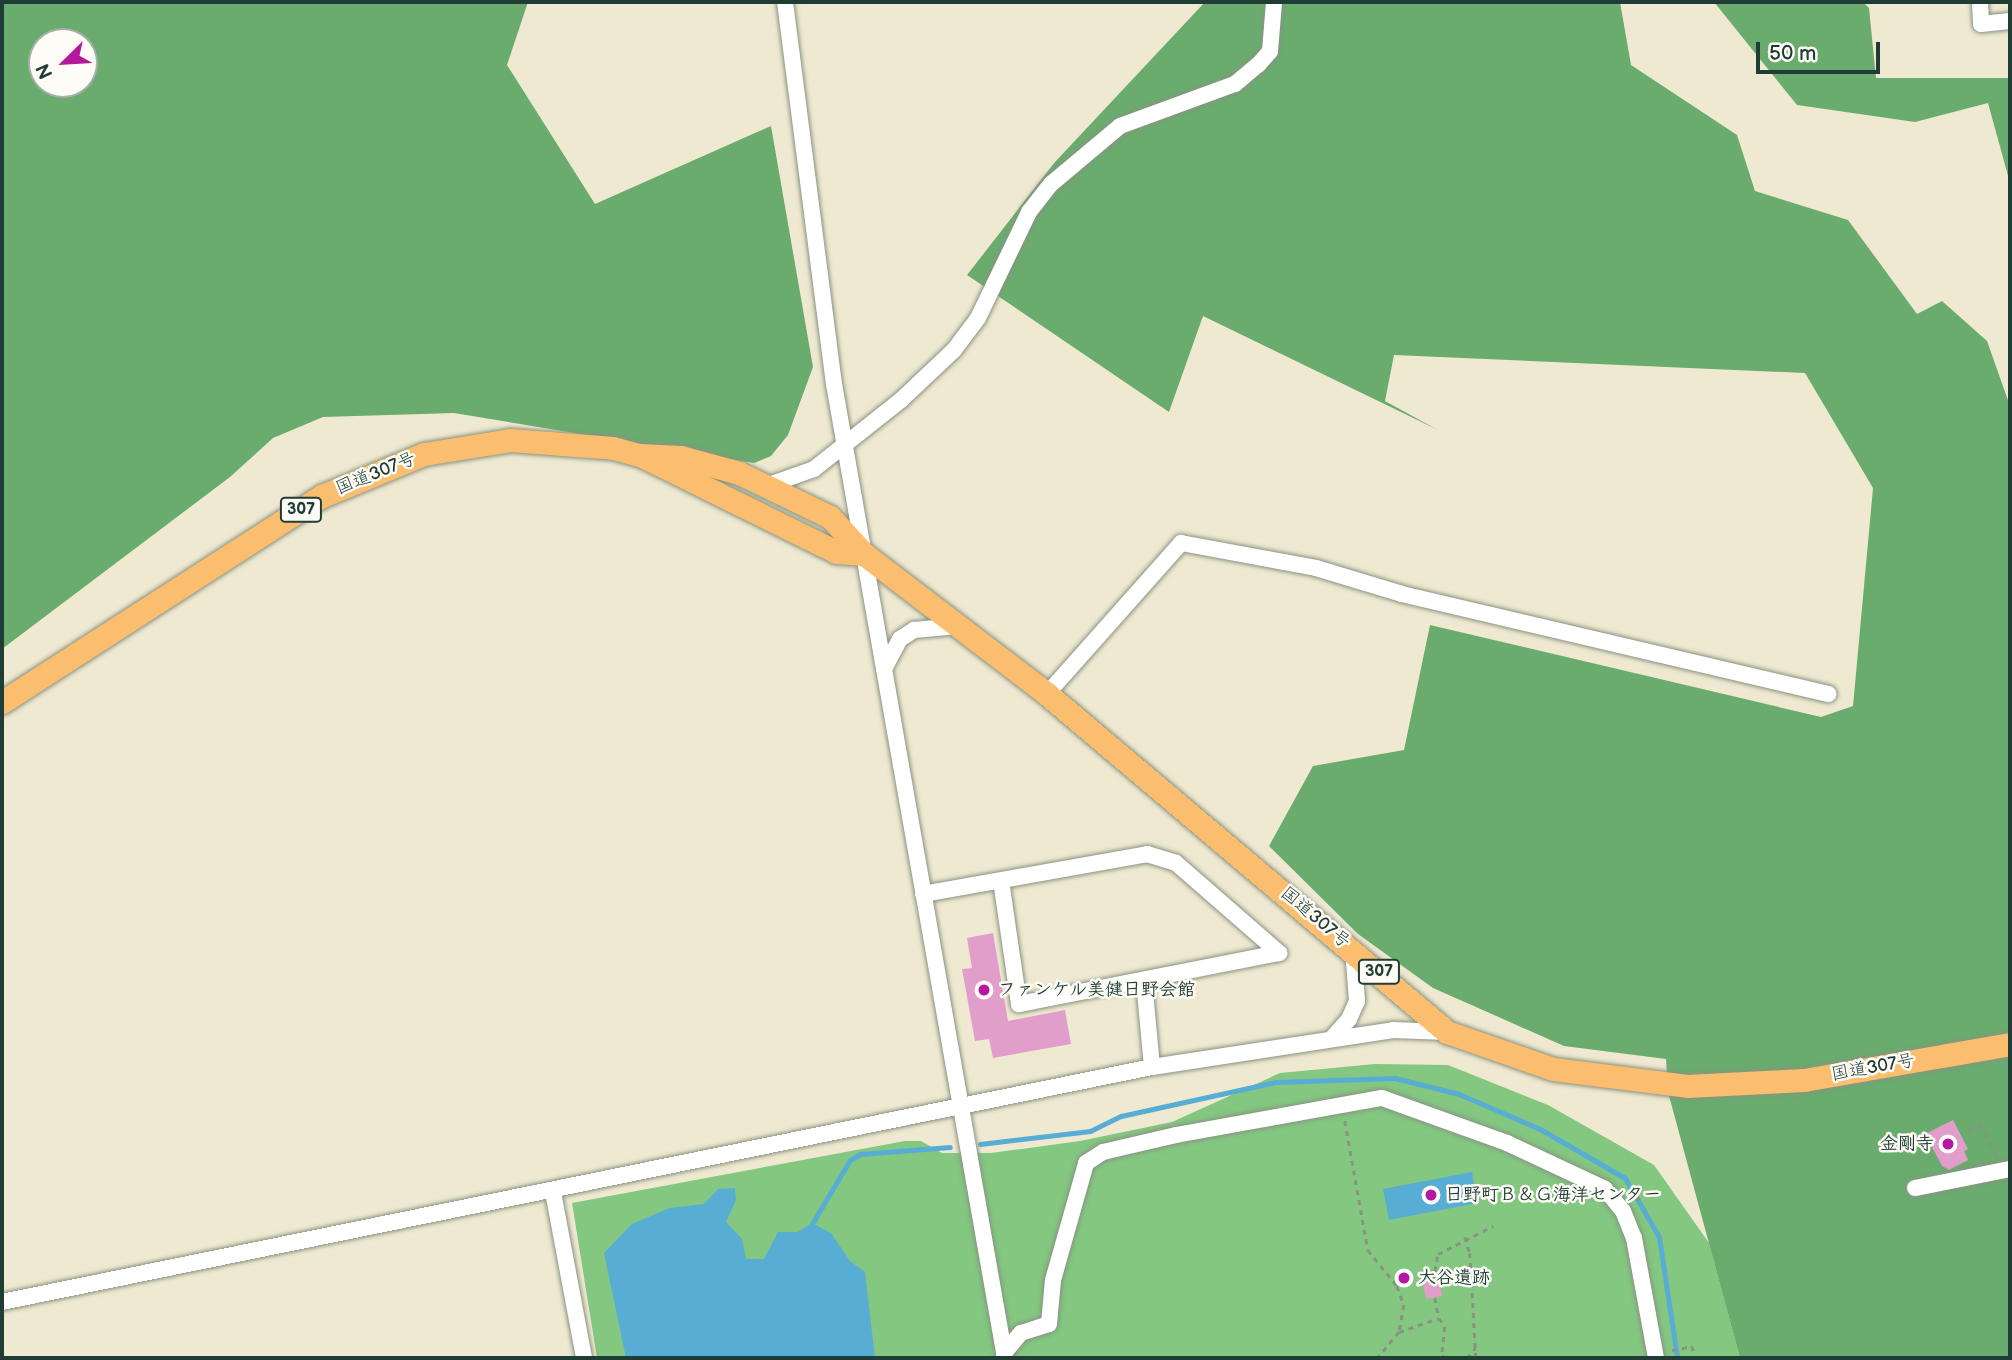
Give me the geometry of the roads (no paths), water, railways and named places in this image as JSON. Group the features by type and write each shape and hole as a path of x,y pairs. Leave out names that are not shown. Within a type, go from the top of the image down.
{"highway":[{"name":"国道307号","path":"2,702 322,496 365,476 424,454 510,440 564,441 640,455 681,457 766,486 830,517 864,554 1047,694 1353,949 1447,1032 1553,1069 1687,1086 1804,1080 2010,1044"},
{"name":"国道307号","path":"640,455 836,552 864,554"}],"street":[{"path":"785,2 843,443 1005,1356"},
{"path":"766,486 814,469 843,443 901,400 954,350 978,318 1029,212 1051,184 1120,126 1235,84 1258,65 1270,51 1274,2"},
{"path":"1980,2 1981,24 2010,22"},
{"path":"1047,694 1181,543 1316,568 1402,594 1828,694"},
{"path":"884,668 900,639 914,630 958,626"},
{"path":"923,894 1147,854 1176,863 1279,953 1019,1004 1001,881"},
{"path":"1333,1037 1349,1020 1357,1001 1353,949"},
{"path":"1144,981 1152,1067"},
{"path":"2,1302 553,1192 1152,1067 1333,1037 1393,1030 1447,1032"},
{"path":"1005,1356 1021,1333 1049,1324 1053,1280 1086,1163 1103,1152 1345,1102 1382,1098 1572,1170 1605,1189 1623,1211 1634,1238 1655,1356"},
{"path":"1915,1188 2007,1170"},
{"path":"553,1192 584,1358"}],"water":[{"path":"1472,1172 1477,1203 1389,1220 1383,1189"},
{"path":"735,1188 736,1200 726,1222 742,1239 746,1259 764,1259 778,1232 798,1232 812,1223 831,1233 850,1261 865,1272 875,1358 626,1358 604,1253 632,1224 670,1208 704,1204 718,1189"}],"waterway":[{"path":"980,1144 1090,1131 1121,1116 1275,1082 1395,1078 1459,1094 1540,1129 1625,1178 1659,1237 1677,1358"},
{"path":"810,1227 850,1160 860,1154 950,1147"}],"place":[{"name":"ファンケル美健日野会館","path":"984,990"},
{"name":"金剛寺","path":"1948,1144"},
{"name":"日野町Ｂ＆Ｇ海洋センター","path":"1431,1195"},
{"name":"大谷遺跡","path":"1404,1278"}]}
